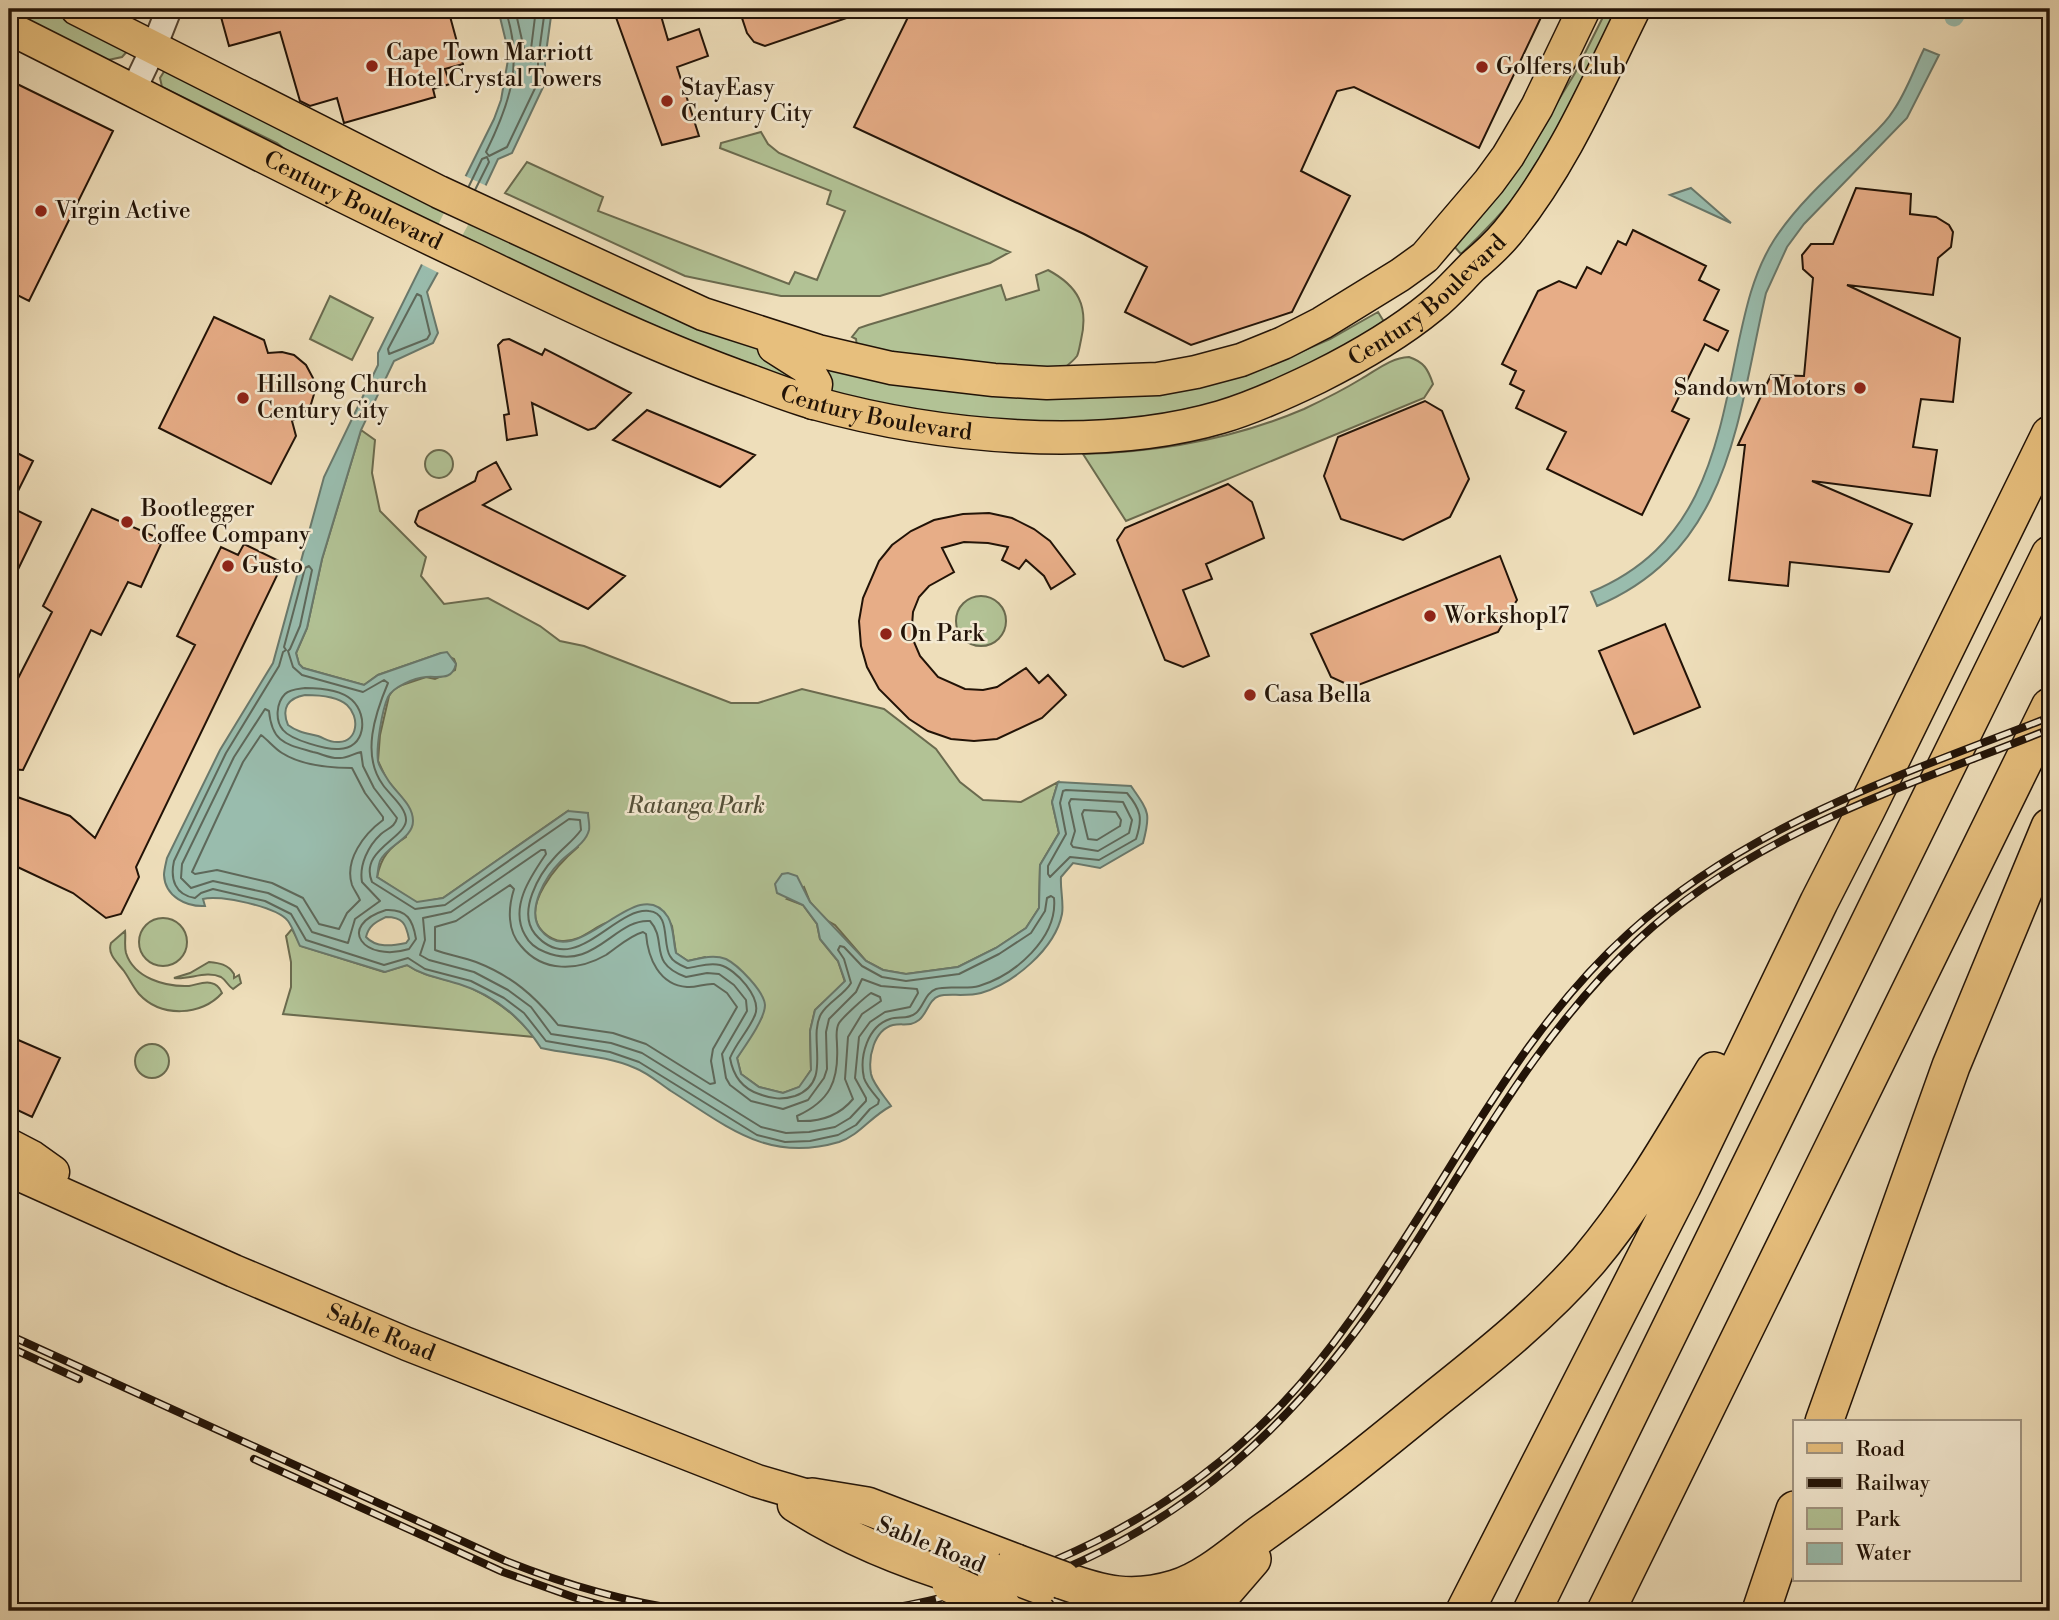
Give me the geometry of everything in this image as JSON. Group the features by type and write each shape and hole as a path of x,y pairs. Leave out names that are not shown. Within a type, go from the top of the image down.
{"highway":[{"path":"1465,1611 1682,1186 2050,435"},
{"path":"1532,1611 2050,555"},
{"path":"1606,1611 2050,707"},
{"path":"1825,1420 1951,1066 2050,827"},
{"path":"951,1579 1029,1600 1097,1593 1118,1596 1152,1595 1200,1578 1322,1490 1543,1310 1589,1260 1644,1187 1714,1071 1781,945 1819,902"},
{"path":"1207,1611 1257,1553 1322,1490"},
{"path":"812,1497 867,1506 1005,1567 1029,1600"},
{"path":"1761,1611 1793,1516"}],"main road":[{"name":"Century Boulevard","path":"77,9 439,192 703,314 781,340 891,368 993,380 1082,382 1158,379 1241,360 1322,323 1375,292 1425,257 1508,156 1536,107 1584,9"},
{"name":"Century Boulevard","path":"9,28 419,234 604,321 690,358 813,403 874,417 989,434 1039,436 1112,435 1167,428 1219,417 1301,385 1342,365 1423,313 1505,236 1558,161 1634,9"},
{"path":"703,314 771,345 807,368 816,384 813,403"},
{"path":"9,1145 46,1165 54,1172 72,1199"},
{"name":"Sable Road","path":"9,1170 234,1271 407,1344 757,1482 812,1497"},
{"name":"Sable Road","path":"757,1482 826,1525 951,1579"},
{"path":"1029,1600 1103,1611"}],"street":[{"path":"133,91 169,9"}],"green space":[{"path":"9,9 51,9 131,47 122,57 99,62 9,21"},
{"path":"1607,9 1621,12 1564,129 1517,195 1461,254 1452,244 1550,114 1575,73"},
{"path":"165,70 889,379 1289,357 1330,339 1378,312 1386,325 1296,376 1214,403 1166,414 1105,423 991,420 861,403 744,371 309,168 277,143 162,87 160,78"},
{"path":"761,132 768,144 779,153 1010,252 990,263 880,296 781,296 685,276 505,193 527,162 603,197 598,211 789,284 795,272 817,280 845,211 827,204 831,191 720,148 721,143"},
{"path":"1048,270 1074,290 1082,307 1083,328 1078,352 1076,358 1064,368 994,371 857,347 856,339 852,337 859,328 1001,285 1006,300 1039,290 1036,275"},
{"path":"330,296 373,318 352,360 310,339"},
{"path":"1409,357 1422,364 1433,384 1424,398 1126,521 1083,454 1168,447 1251,428 1304,409 1390,362"},
{"name":"Ratanga Park","path":"361,430 375,440 372,473 380,511 426,557 421,576 444,604 488,598 540,626 560,641 584,646 731,703 758,703 802,689 884,709 936,749 960,782 983,800 1021,802 1058,782 1052,802 1059,833 1040,865 1039,908 1026,928 996,948 958,967 906,974 883,970 866,961 835,925 824,919 810,902 804,887 787,899 803,905 817,924 820,939 838,961 845,982 815,1010 810,1031 811,1070 800,1087 783,1093 759,1087 741,1074 737,1058 762,1017 705,957 688,961 676,953 672,926 664,912 613,921 568,941 560,941 543,932 537,922 535,910 538,898 552,874 578,847 568,811 443,898 417,903 377,877 387,854 406,837 407,804 387,780 378,761 380,735 389,696 402,685 426,677 435,679 455,670 456,664 454,659 441,653 378,675 364,685 303,668 299,664 296,653 307,628 322,559"},
{"path":"439,450 449,454 453,464 449,474 439,478 429,474 425,464 429,454"},
{"path":"981,596 999,603 1006,621 999,639 981,646 963,639 956,621 963,603"},
{"path":"163,918 180,925 187,942 180,959 163,966 146,959 139,942 146,925"},
{"path":"292,929 301,946 384,972 407,965 422,973 469,987 504,1008 534,1037 283,1014 291,987 291,962 286,936"},
{"path":"125,931 126,953 130,962 143,975 170,985 211,983 222,993 214,1001 193,1010 170,1010 148,1002 137,991 112,954 111,943"},
{"path":"209,962 226,966 234,974 234,978 239,975 241,983 233,989 223,978 215,975 174,978 190,973"},
{"path":"152,1044 164,1049 169,1061 164,1073 152,1078 140,1073 135,1061 140,1049"}],"water":[{"path":"498,9 552,9 545,60 545,83 512,153 498,159 427,292 438,333 433,343 394,361 361,430 322,559 307,628 296,653 303,668 364,685 378,675 441,653 447,652 456,664 448,675 410,681 388,697 379,738 378,761 388,780 410,809 413,821 409,833 383,855 377,877 417,902 443,898 568,811 588,813 587,835 555,867 540,893 535,912 540,929 555,941 571,941 588,934 623,912 640,905 655,905 670,921 676,953 688,961 712,957 726,959 743,972 760,993 765,1005 762,1018 737,1058 741,1074 759,1087 783,1093 799,1087 811,1070 810,1031 815,1010 845,981 838,961 820,939 817,924 803,905 777,893 775,884 782,874 797,876 810,902 866,961 883,970 906,974 958,967 996,948 1026,928 1039,908 1040,865 1059,833 1052,802 1058,782 1131,786 1147,813 1143,843 1100,868 1073,863 1061,877 1062,914 1058,927 1042,952 1019,973 981,993 939,996 916,1022 893,1025 881,1032 870,1060 871,1074 891,1106 853,1135 839,1142 791,1148 750,1138 711,1117 635,1068 601,1058 541,1048 525,1026 484,994 407,965 385,972 300,946 288,921 272,911 221,898 203,899 205,906 191,905 173,895 165,883 167,858 220,750 273,663 324,477 378,365 378,353 494,119 501,100 509,54","holes":["305,695 333,698 347,705 355,722 350,737 345,741 333,742 288,725 285,714 290,701","386,917 403,922 409,939 406,943 379,945 366,937 371,927"]},
{"path":"1924,49 1939,55 1907,118 1804,224 1787,247 1766,293 1735,431 1721,475 1702,515 1676,550 1642,581 1597,606 1591,592 1627,573 1656,550 1679,523 1697,493 1721,425 1751,293 1760,266 1774,240 1802,204 1889,116 1902,97"},
{"path":"1691,188 1731,223 1670,195"}],"pier":[{"path":"463,175 489,187 441,274 419,263"}],"building":[{"name":"Cape Town Marriott Hotel Crystal Towers","path":"252,9 448,9 463,64 445,69 450,84 433,89 435,97 344,123 337,98 310,106 300,101 280,32 229,46 221,17"},
{"name":"StayEasy Century City","path":"613,9 659,9 668,40 699,29 708,56 677,67 699,136 662,145"},
{"path":"739,9 867,11 765,46 754,42 747,33"},
{"path":"912,9 1545,9 1479,148 1354,87 1337,91 1301,171 1350,196 1292,312 1191,345 1125,312 1147,267 1084,234 854,127"},
{"name":"Virgin Active","path":"9,80 113,131 29,301 9,291"},
{"name":"Sandown Motors","path":"1856,188 1911,194 1910,214 1936,217 1949,225 1953,232 1951,247 1938,258 1933,295 1847,285 1960,338 1953,402 1921,399 1913,447 1937,450 1930,496 1812,481 1912,524 1889,572 1790,562 1788,586 1729,580 1745,445 1738,445 1771,375 1804,376 1813,278 1803,269 1802,255 1811,244 1833,244"},
{"name":"Sandown Motors","path":"1633,230 1706,266 1699,280 1719,290 1704,320 1728,331 1718,351 1705,344 1672,411 1689,419 1642,515 1547,469 1566,432 1516,408 1524,391 1510,384 1516,371 1502,364 1538,291 1559,281 1576,288 1587,267 1601,274 1618,241 1626,245"},
{"name":"Hillsong Church Century City","path":"214,317 264,340 268,353 294,355 306,365 313,378 315,391 311,404 303,414 292,421 296,436 271,484 159,428"},
{"path":"509,339 542,355 545,349 631,393 595,428 588,430 532,403 537,435 507,440 504,415 509,414 498,345"},
{"path":"1425,401 1442,411 1469,479 1450,517 1403,540 1341,519 1324,476 1338,437"},
{"path":"647,410 755,455 720,487 613,440"},
{"path":"9,449 33,461 10,507 41,522 9,588"},
{"path":"496,462 511,489 483,505 625,576 588,609 418,526 415,522 419,511 475,481 478,472"},
{"path":"1228,484 1252,502 1264,538 1206,564 1212,579 1183,590 1209,656 1183,667 1165,660 1117,540 1125,528"},
{"path":"92,509 158,538 157,542 161,544 141,587 128,582 101,635 91,630 23,770 9,769 9,696 52,612 43,606"},
{"name":"On Park","path":"989,513 1012,518 1034,529 1050,541 1075,574 1051,589 1044,576 1026,560 1019,569 1002,560 1008,547 964,542 942,548 954,572 929,586 919,597 913,612 914,642 920,656 938,677 965,689 983,690 997,687 1026,668 1039,683 1048,675 1066,695 1042,718 997,739 951,739 928,731 909,719 879,689 867,667 861,646 859,621 863,598 879,561 892,545 911,531 934,520 963,514"},
{"path":"244,544 283,563 136,867 139,877 121,914 106,918 73,893 9,863 9,794 70,816 95,838 195,645 177,636 221,547 238,555"},
{"name":"Workshop17","path":"1500,556 1517,600 1498,632 1353,687 1331,677 1311,634"},
{"path":"1665,624 1700,707 1634,734 1599,651"},
{"path":"9,1036 60,1058 32,1117 9,1106"}],"waterway":[{"path":"1954,17 1959,9"}],"railway":[{"path":"873,1611 931,1600 987,1585 1042,1565 1095,1541 1146,1513 1195,1481 1240,1444 1283,1403 1322,1358 1374,1285 1516,1064 1569,996 1629,933 1675,895 1724,861 1776,832 1883,782 2050,717"},
{"path":"935,1611 1007,1591 1074,1565 1135,1533 1193,1496 1246,1453 1295,1404 1341,1350 1385,1290 1502,1107 1565,1020 1600,978 1639,939 1684,902 1732,869 1834,815 2050,729"},
{"path":"9,1335 506,1561 596,1592 690,1611"},
{"path":"9,1347 79,1379"},
{"path":"254,1459 503,1572 576,1598 623,1611"}],"place":[{"name":"Cape Town Marriott Hotel Crystal Towers","path":"372,66"},
{"name":"Golfers Club","path":"1482,67"},
{"name":"StayEasy Century City","path":"667,101"},
{"name":"Virgin Active","path":"41,211"},
{"name":"Sandown Motors","path":"1860,388"},
{"name":"Hillsong Church Century City","path":"243,398"},
{"name":"Bootlegger Coffee Company","path":"127,522"},
{"name":"Gusto","path":"228,566"},
{"name":"Workshop17","path":"1430,616"},
{"name":"On Park","path":"886,634"},
{"name":"Casa Bella","path":"1250,695"}]}
